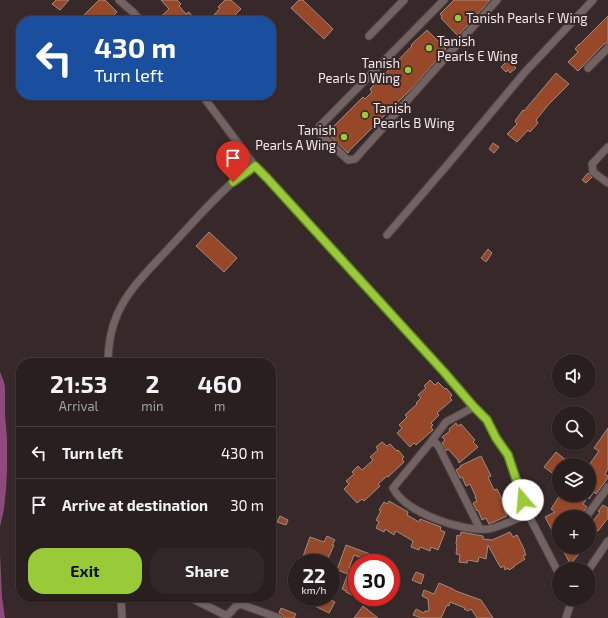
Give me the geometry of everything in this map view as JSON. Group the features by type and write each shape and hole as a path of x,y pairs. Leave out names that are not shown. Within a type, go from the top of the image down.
{"street":[{"path":"119,0 137,16"},
{"path":"369,36 404,0"},
{"path":"444,0 318,129 318,132 348,160 355,159 497,0"},
{"path":"387,235 525,72 593,0"},
{"path":"588,68 608,48"},
{"path":"206,100 255,166 487,420 496,438 508,455 528,514 553,562"},
{"path":"608,147 592,164 593,172 608,183"},
{"path":"108,358 110,333 117,314 127,297 141,279 213,201 233,182 255,166"},
{"path":"474,407 446,422 430,444 393,488 395,492 417,510 448,523 472,528 486,529 528,514"},
{"path":"430,444 434,442 439,447 480,529"},
{"path":"591,510 608,487"},
{"path":"594,562 608,541"},
{"path":"121,602 122,618"},
{"path":"199,602 225,615 229,614 235,606 240,604 278,618"},
{"path":"566,618 570,606"}],"shaded area":[{"path":"0,372 5,388 7,471 4,509 0,527"},
{"path":"0,553 2,597 5,618 0,618"}],"building":[{"path":"56,0 69,0 60,10 52,4"},
{"path":"99,0 105,0 117,12 113,16 83,16"},
{"path":"161,0 177,0 181,4 179,6 186,14 189,12 192,16 161,16 169,9"},
{"path":"225,0 231,0 241,9 234,16 213,16 220,8 218,7"},
{"path":"299,0 303,0 333,29 324,39 291,8"},
{"name":"Tanish Pearls F Wing","path":"454,0 490,0 458,36 441,18 442,16 440,14"},
{"path":"608,16 608,43 604,44 578,71 568,62 578,52 575,49"},
{"path":"427,30 446,49 414,86 348,153 327,133 363,97 365,99 372,92 370,89"},
{"path":"508,60 516,68 510,73 508,70 506,72 501,67"},
{"path":"556,73 569,84 549,104 536,120 538,123 530,132 528,130 517,142 507,134 517,124 515,121 523,110 524,111"},
{"path":"493,143 499,147 494,153 489,149"},
{"path":"588,173 592,177 586,183 582,180"},
{"path":"209,232 237,258 224,272 196,246"},
{"path":"488,249 492,253 486,262 481,258"},
{"path":"430,380 435,385 438,382 445,389 446,388 452,395 450,398 452,400 437,413 439,415 431,423 433,425 431,427 433,430 416,445 414,443 410,447 397,433 402,428 399,425 407,417 405,415 417,404 416,403 421,398 418,395 426,388 424,386"},
{"path":"456,423 458,426 461,424 475,440 473,442 478,447 459,463 448,449 446,451 442,443 445,440 442,437 450,431 449,429"},
{"path":"608,428 608,469 605,474 608,478 596,494 596,458 594,458 599,451 596,449 596,445"},
{"path":"382,442 387,446 390,444 397,451 398,450 404,457 402,459 404,462 378,484 380,486 364,501 362,499 357,503 344,489 349,484 346,481 354,474 352,472 358,466 362,470 373,460 370,457 378,450 376,447"},
{"path":"556,452 563,458 552,458 552,473 544,467"},
{"path":"481,456 491,476 488,477 494,490 497,489 507,509 504,510 507,516 489,524 486,518 482,520 473,503 477,501 470,484 466,486 462,477 460,478 456,470 461,467 460,466"},
{"path":"389,501 408,512 407,515 419,522 420,519 441,527 440,530 445,532 438,550 431,547 430,551 420,547 419,550 411,547 413,541 396,531 394,535 385,529 384,532 376,528 379,522 376,520 381,511 379,510 384,502 387,504"},
{"path":"556,502 584,502 583,504 587,507 585,510 551,509"},
{"path":"603,505 608,508 608,518 598,531 596,530 596,517 600,512 598,511"},
{"path":"552,514 552,530 545,517"},
{"path":"280,516 288,520 286,525 277,522"},
{"path":"461,532 483,536 483,539 492,540 510,532 513,537 517,535 525,551 526,555 523,556 525,559 509,570 508,568 505,570 504,566 501,568 488,545 486,559 479,557 478,562 468,560 467,563 459,562 460,555 456,554 456,544 457,535 460,536"},
{"path":"327,536 335,540 330,554 304,554 310,537 324,542"},
{"path":"346,545 370,554 348,554 348,574 340,571 340,562"},
{"path":"565,554 579,554 574,560 569,562"},
{"path":"416,572 424,575 421,584 412,580"},
{"path":"348,574 348,593 342,589"},
{"path":"439,583 481,600 493,618 477,618 471,609 468,611 464,609 465,608 450,602 441,618 421,618 413,615 416,609 424,613 425,611 429,611 428,599 422,596 424,590 434,594"},
{"path":"315,606 333,606 329,613"},
{"path":"363,606 378,618 354,618"},
{"path":"281,608 296,614 294,618 284,618 283,615 279,613"}],"place":[{"name":"Tanish Pearls F Wing","path":"458,18"},
{"name":"Tanish Pearls E Wing","path":"429,48"},
{"name":"Tanish Pearls D Wing","path":"408,70"},
{"name":"Tanish Pearls B Wing","path":"365,115"},
{"name":"Tanish Pearls A Wing","path":"344,137"}],"route":[{"path":"233,182 255,166 444,372 487,420 496,438 508,455 523,500"}]}
